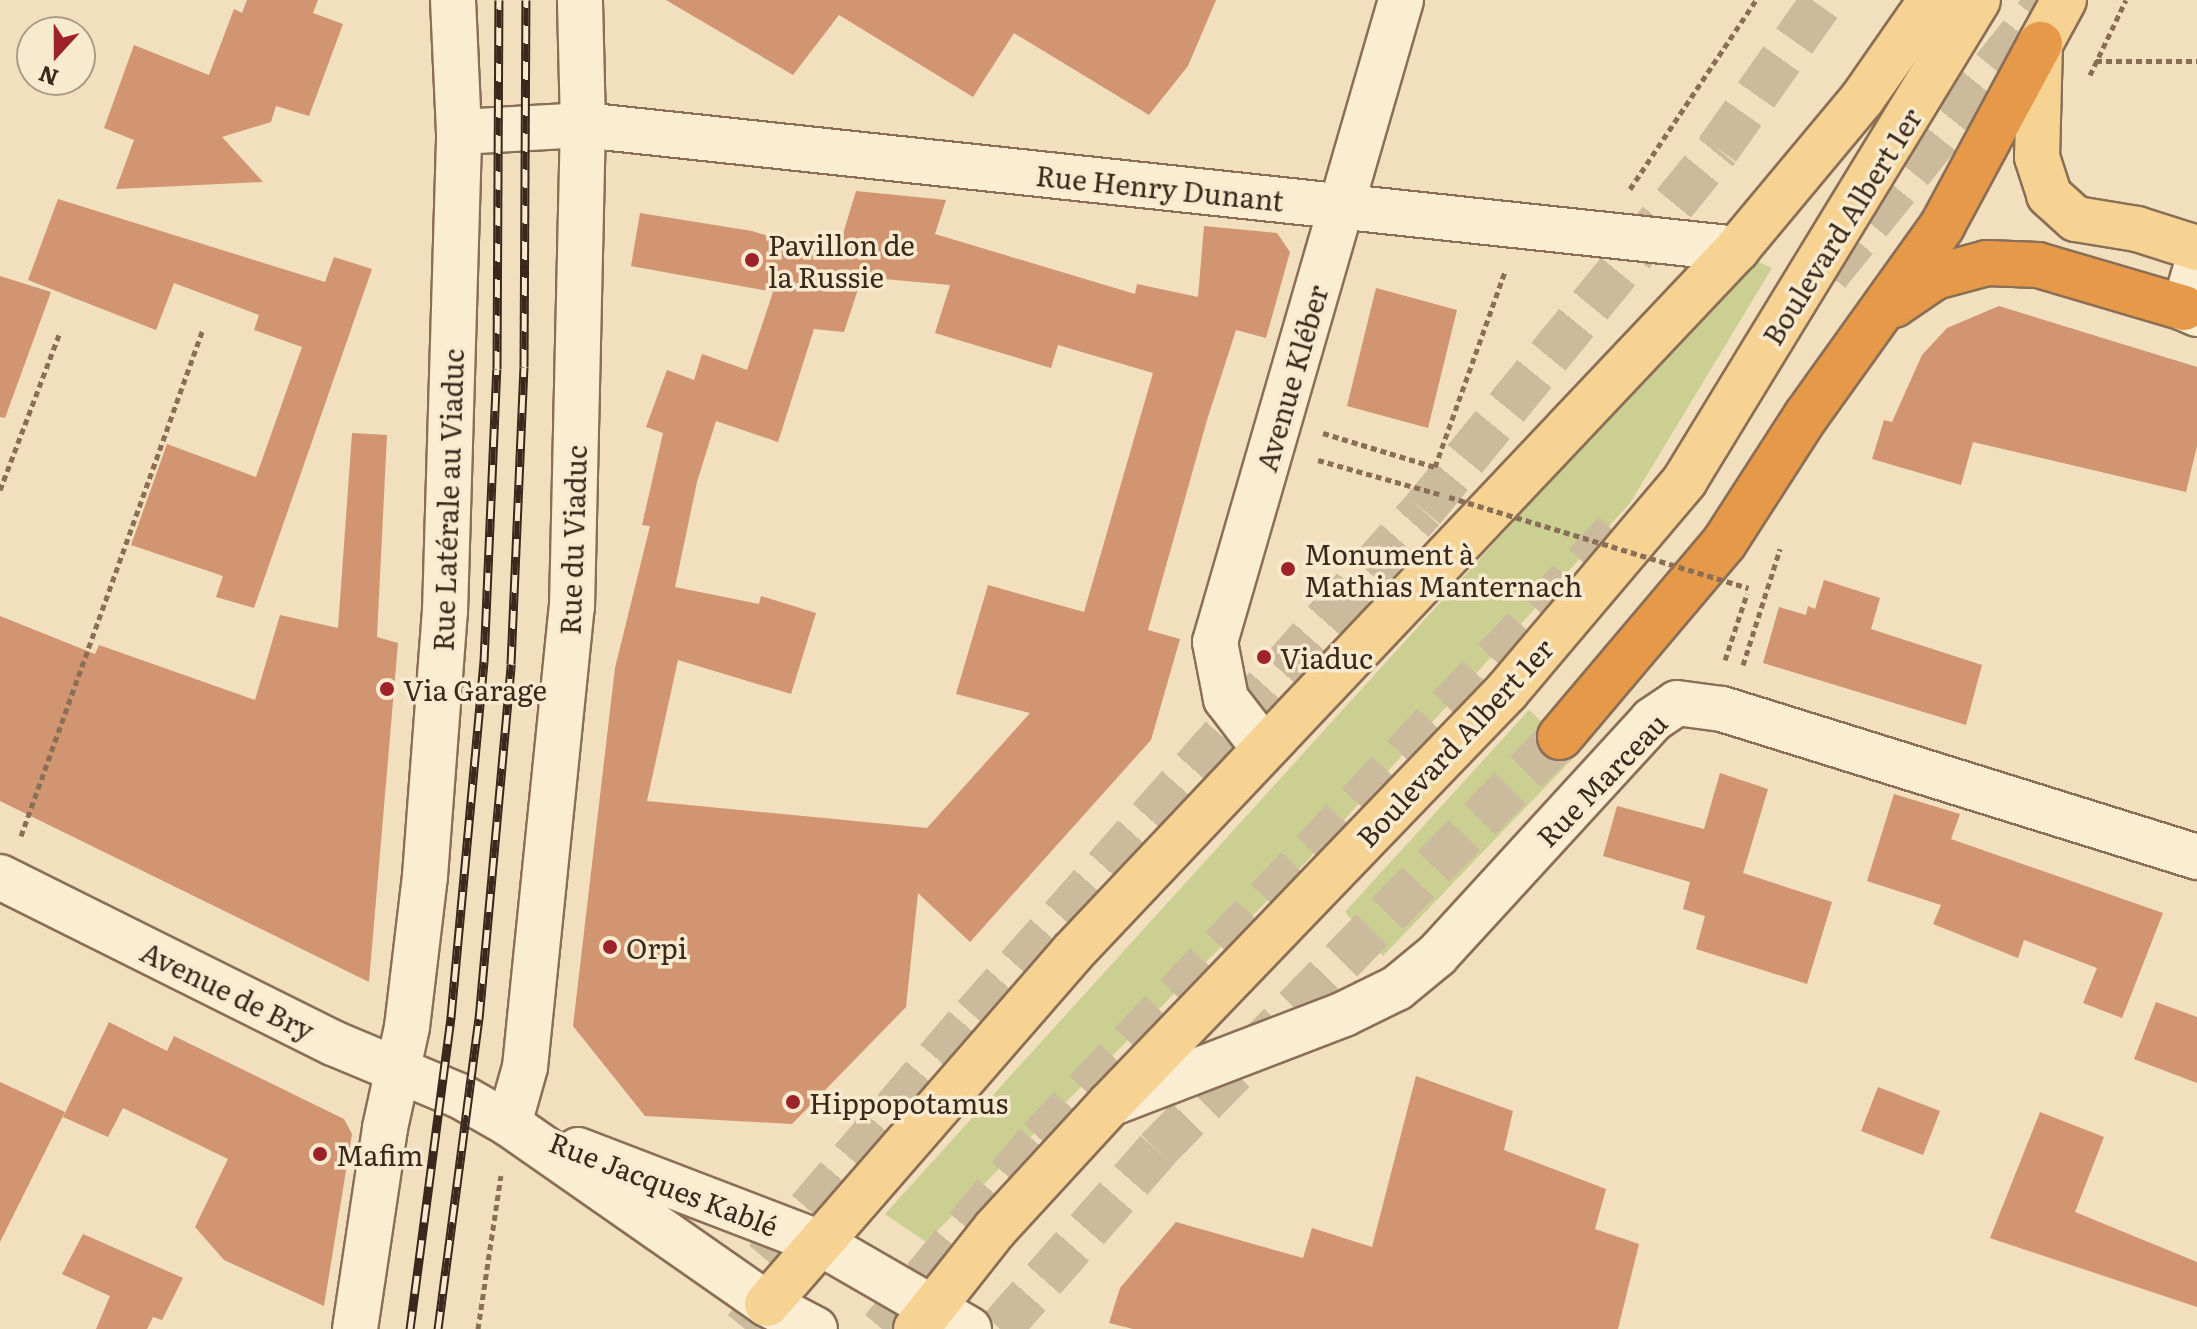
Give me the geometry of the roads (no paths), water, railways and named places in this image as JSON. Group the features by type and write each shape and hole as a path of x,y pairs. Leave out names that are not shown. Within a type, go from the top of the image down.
{"highway":[{"path":"1560,737 1724,543 1942,226 2040,44"},
{"path":"1876,318 1935,277 1987,263 2038,265 2191,311"}],"main road":[{"name":"Boulevard Albert 1er","path":"758,1316 1072,953 1263,747 1737,249 1862,99 1931,0"},
{"name":"Boulevard Albert 1er","path":"940,1322 995,1229 1110,1104 1507,691 1685,480 1978,0"},
{"path":"2064,0 2040,44 2037,157 2049,195 2076,219 2137,229 2197,248"}],"street":[{"name":"Rue Latérale au Viaduc","path":"355,1329 395,1068 407,1027 425,876 445,612 459,132 453,0"},
{"name":"Rue du Viaduc","path":"509,1124 525,1067 572,607 583,125 580,0"},
{"name":"Avenue Kléber","path":"1263,747 1226,699 1215,642 1401,0"},
{"name":"Rue Henry Dunant","path":"459,132 583,125 1737,249"},
{"path":"2191,311 2197,264"},
{"name":"Rue Marceau","path":"1110,1104 1344,1014 1397,988 1437,955 1652,720 1677,703 1722,688 2197,857"},
{"name":"Avenue de Bry","path":"3,878 333,1043 460,1096"},
{"name":"Rue Jacques Kablé","path":"460,1096 509,1124 758,1316 815,1329"},
{"name":"Rue Jacques Kablé","path":"509,1124 820,1243 940,1322"}],"tunnel":[{"path":"766,1260 974,1016 1423,510 1718,149 1823,0"},
{"path":"1828,274 2048,0"},
{"path":"882,1329 1040,1139 1617,530"},
{"path":"1000,1329 1157,1150 1560,737"},
{"path":"745,1329 789,1274"}],"railway":[{"path":"410,1329 451,1017 484,662 497,369 499,0"},
{"path":"438,1329 479,1019 511,664 524,367 526,0"}],"place":[{"name":"Pavillon de la Russie","path":"752,260"},
{"name":"Monument à Mathias Manternach","path":"1288,569"},
{"name":"Viaduc","path":"1264,657"},
{"name":"Via Garage","path":"387,689"},
{"name":"Orpi","path":"610,947"},
{"name":"Hippopotamus","path":"793,1102"},
{"name":"Mafim","path":"320,1154"}]}
